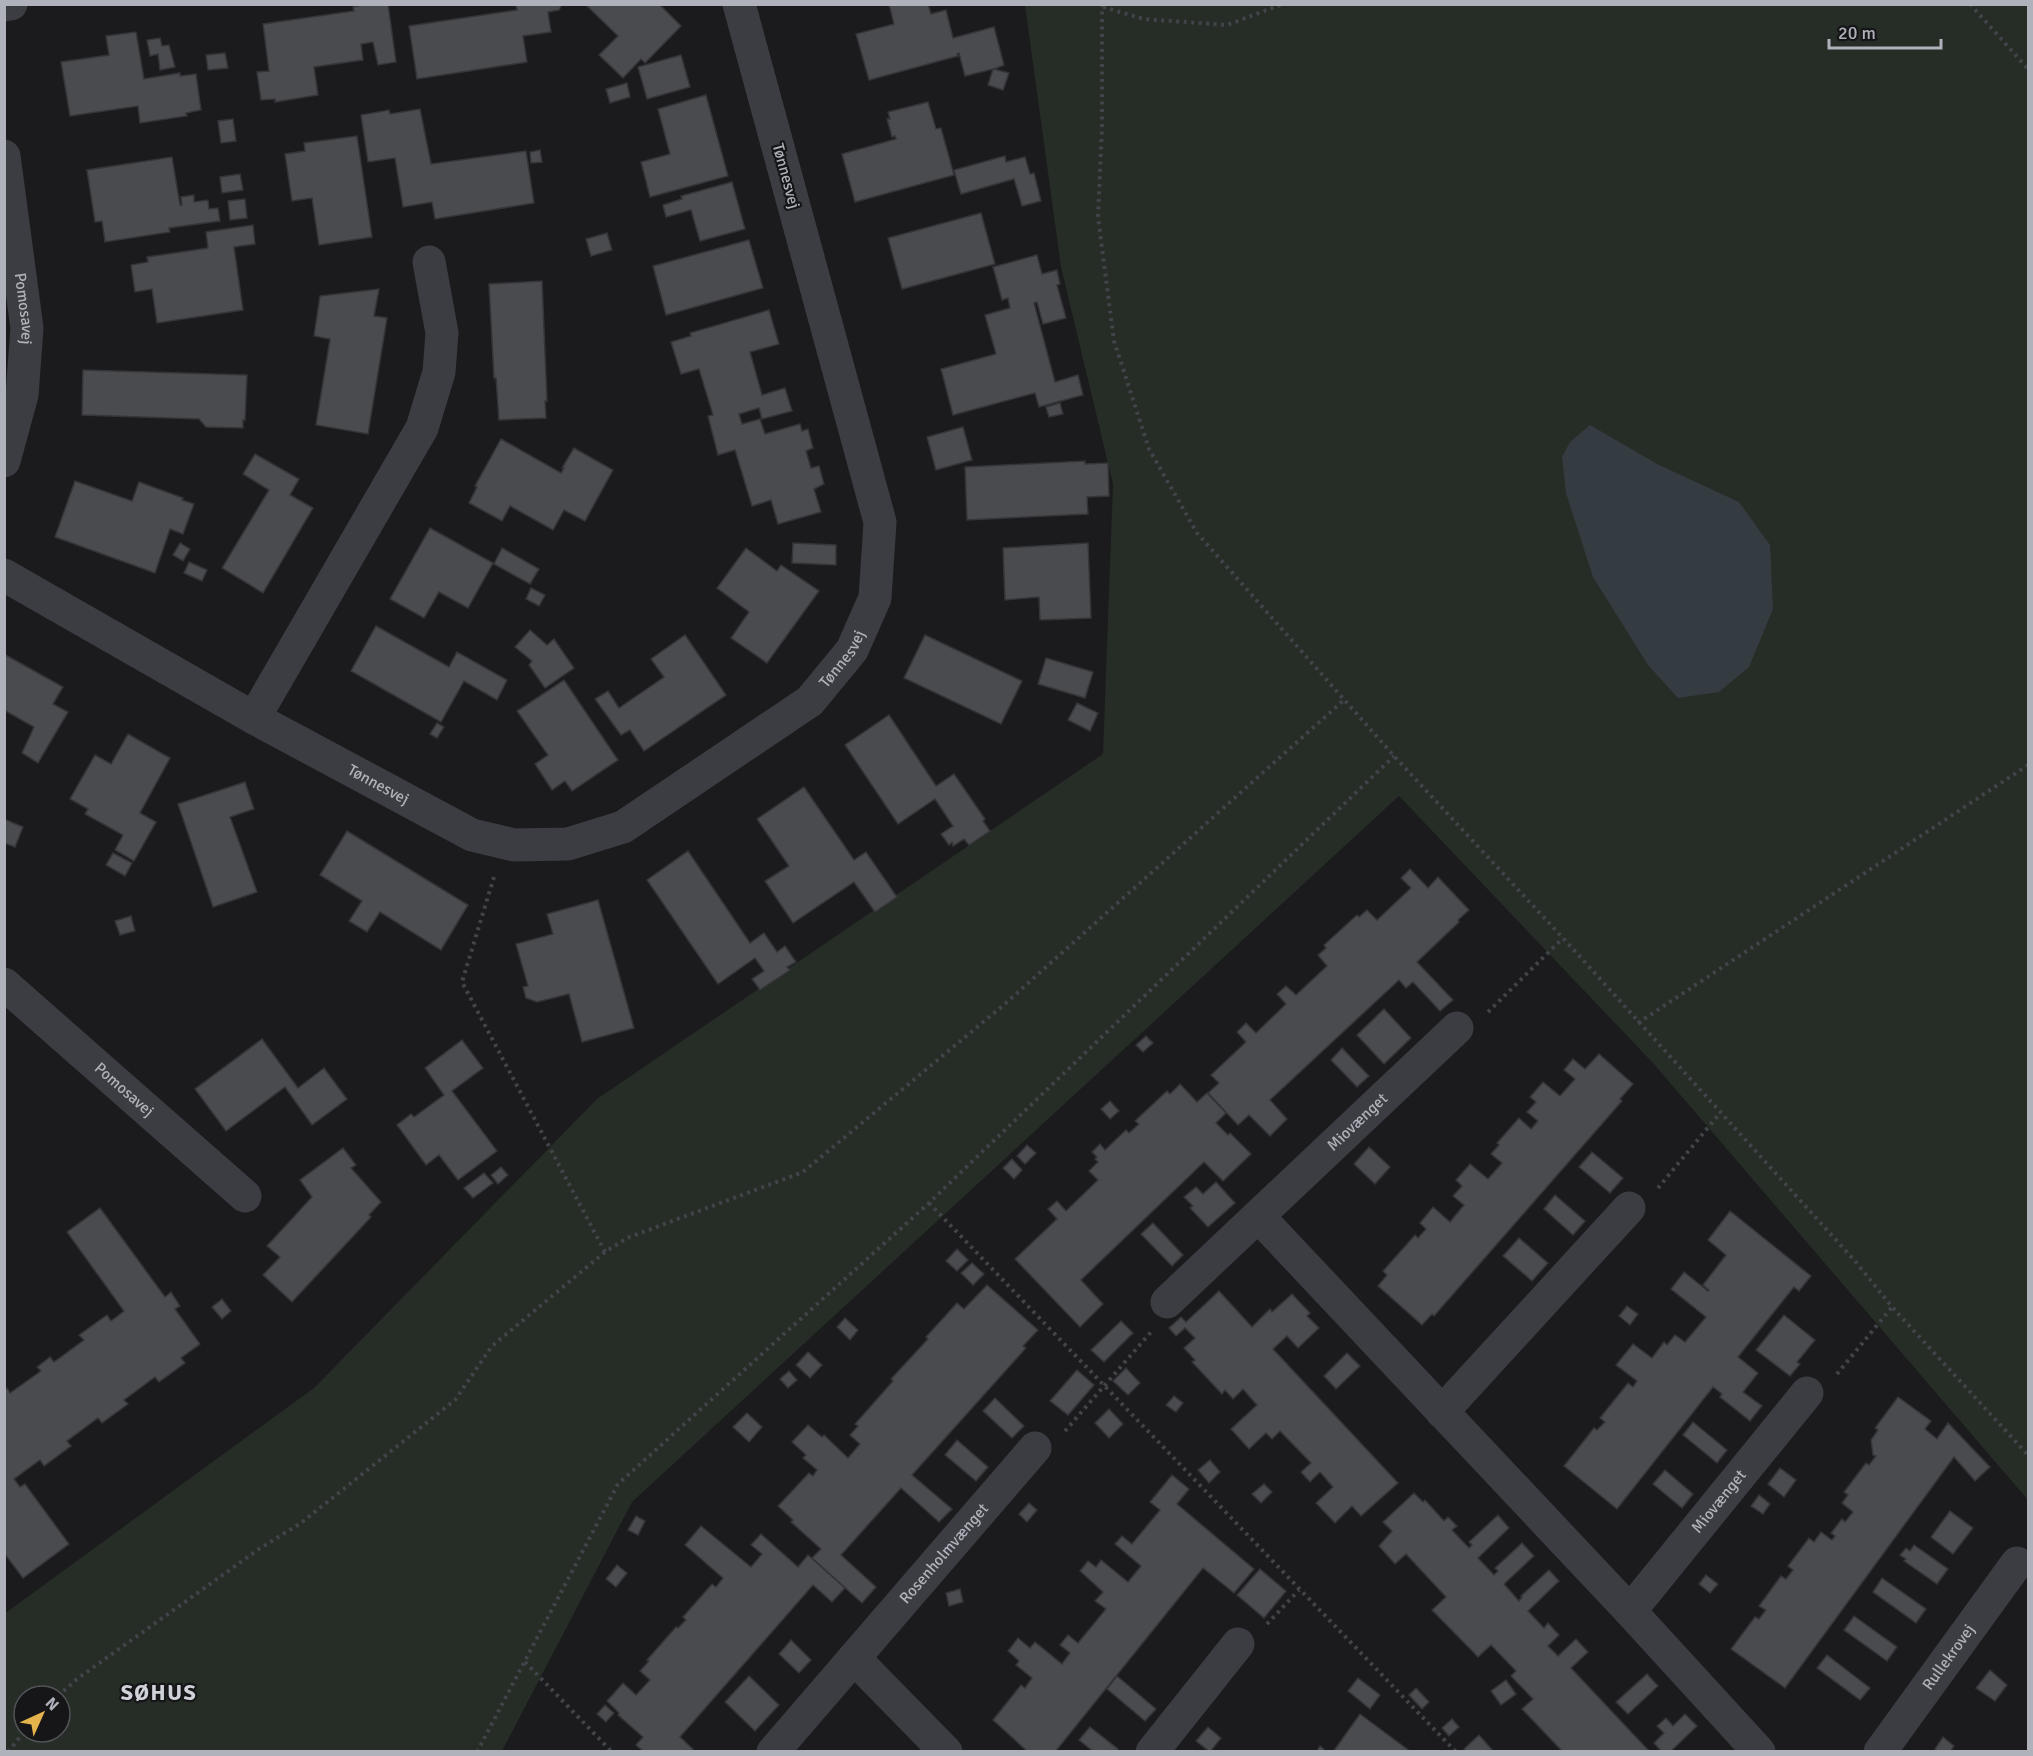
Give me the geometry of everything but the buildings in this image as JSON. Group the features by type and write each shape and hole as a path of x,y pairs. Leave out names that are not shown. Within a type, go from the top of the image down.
{"street":[{"path":"4,5 10,4"},
{"name":"Tønnesvej","path":"4,574 254,718 472,835 514,844 568,844 623,827 810,701 852,650 875,597 880,522 739,4"},
{"name":"Pomosavej","path":"4,156 27,328 22,395 4,461"},
{"path":"254,718 422,428 439,372 442,333 429,262"},
{"name":"Pomosavej","path":"4,984 246,1196"},
{"name":"Miovænget","path":"1167,1302 1457,1028"},
{"path":"1442,1412 1629,1208"},
{"path":"1259,1217 1630,1611 1759,1752"},
{"name":"Miovænget","path":"1630,1611 1807,1393"},
{"name":"Rosenholmvænget","path":"773,1752 1035,1448"},
{"name":"Rullekrovej","path":"1880,1752 2017,1563"},
{"path":"1152,1752 1238,1644"},
{"path":"854,1658 946,1752"}],"path":[{"path":"1283,4 1227,26 1144,20 1103,6 1102,128 1098,218 1114,341 1149,449 1197,533 1394,756 1563,938 1855,1261 1892,1307 2028,1455"},
{"path":"1970,4 2028,69"},
{"path":"71,1684 259,1549 301,1523 455,1400 492,1346 604,1252 627,1238 803,1172 1006,1003 1344,700"},
{"path":"477,1752 618,1484 929,1203 1394,756"},
{"path":"1638,1023 2028,765"},
{"path":"505,842 462,982 604,1252"},
{"path":"1457,1028 1475,1025 1563,938"},
{"path":"1629,1208 1648,1201 1720,1113"},
{"path":"929,1203 1456,1752"},
{"path":"1035,1448 1051,1446 1162,1319 1167,1302"},
{"path":"1807,1393 1829,1384 1892,1307"},
{"path":"1238,1644 1251,1642 1299,1590"},
{"path":"525,1661 612,1752"}],"shaded area":[{"path":"1025,5 2028,5 2028,1500 1653,1063 1399,796 632,1502 502,1751 5,1751 4,1614 314,1388 597,1099 1103,754 1113,484 1061,267"},
{"path":"1590,425 1659,465 1739,502 1770,545 1773,609 1749,667 1719,692 1678,698 1648,665 1593,577 1566,493 1562,457 1570,442"}],"district":[{"name":"SØHUS","path":"159,1692"}]}
